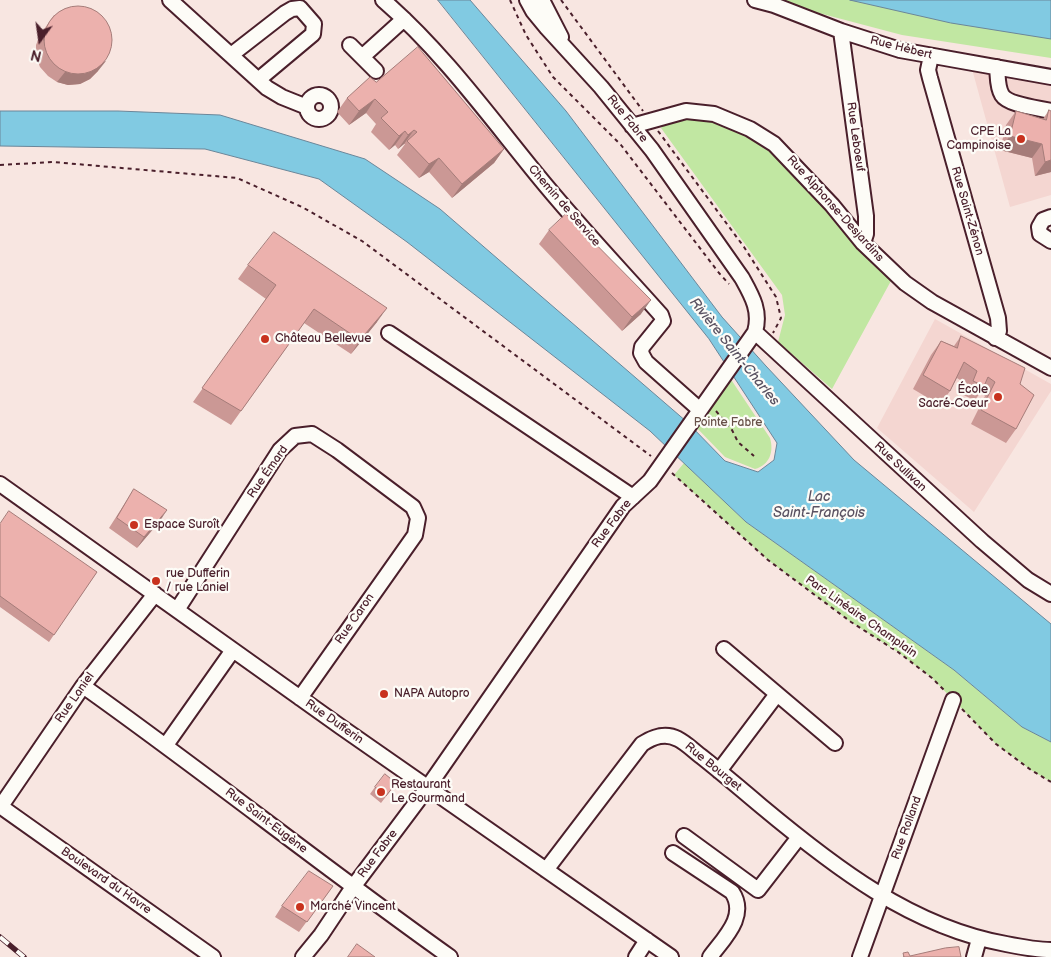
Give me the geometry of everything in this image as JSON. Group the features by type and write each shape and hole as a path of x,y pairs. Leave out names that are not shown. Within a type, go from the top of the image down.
{"street":[{"path":"170,0 267,88 282,97 307,107"},
{"name":"Chemin de Service","path":"383,0 404,18 444,62 556,198 661,316 663,321 642,347 641,353 646,362 699,410"},
{"name":"Rue Fabre","path":"303,957 428,787 623,506 650,481 755,332 758,313 752,294 742,278 652,150 564,45 547,28 533,11 527,0"},
{"name":"Rue Fabre","path":"542,0 564,45"},
{"name":"Rue Hébert","path":"755,0 900,50 1051,77"},
{"path":"231,55 292,8 300,8 314,24 313,34 258,80"},
{"path":"362,57 404,18"},
{"name":"Rue Leboeuf","path":"841,31 866,216 866,234 863,243"},
{"path":"350,45 376,71"},
{"name":"Rue Saint-Zénon","path":"931,56 928,70 930,78 998,318 999,330 995,338"},
{"path":"997,67 998,86 1002,96 1009,102 1051,111"},
{"name":"Rue Alphonse-Desjardins","path":"632,126 686,111 714,114 750,129 774,144 832,205 863,243 905,283 932,302 1051,368"},
{"path":"1051,217 1042,220 1039,227 1040,234 1051,242"},
{"name":"Rue Sullivan","path":"755,332 982,541 1028,580 1051,594"},
{"path":"389,333 633,497"},
{"name":"Rue Émard","path":"177,610 280,450 295,436 312,434 337,450 413,507 418,518 415,535 410,541"},
{"name":"Rue Dufferin","path":"0,484 300,698 671,957"},
{"name":"Rue Caron","path":"300,698 410,541"},
{"name":"Rue Laniel","path":"0,806 83,686 155,594"},
{"path":"166,745 233,650"},
{"path":"724,650 835,743"},
{"name":"Rue Saint-Eugène","path":"83,686 166,745 353,887 450,957"},
{"path":"719,771 776,694"},
{"name":"Rue Rolland","path":"860,957 953,700"},
{"name":"Rue Bourget","path":"546,870 642,744 653,737 664,735 677,738 799,837 854,879 882,896 938,924 979,938 1019,947 1051,950"},
{"name":"Boulevard du Havre","path":"0,806 213,957"},
{"path":"684,836 758,890 799,837"},
{"path":"673,852 732,892 738,900 739,909 736,918 710,957"},
{"path":"974,957 979,938"},
{"path":"636,957 647,940"}],"path":[{"path":"510,0 526,35 553,77 621,145 719,273 731,285"},
{"name":"Parc Linéaire Champlain","path":"0,165 53,162 237,178 294,203 370,247 665,460 768,560 851,622 898,652 932,678 996,744 1051,782"},
{"path":"699,410 732,430 738,442 754,456"}],"shaded area":[{"name":"CPE La Campinoise","path":"972,69 1051,82 1051,195 1010,207"},
{"path":"935,319 1051,384 1051,391 974,512 877,428"}],"green space":[{"path":"779,0 1051,0 1051,58 902,35 796,7"},
{"path":"697,116 726,123 764,144 801,179 892,279 832,389 778,342 785,315 782,295 661,128 671,119"},
{"name":"Pointe Fabre","path":"728,375 770,438 770,457 764,464 755,469 725,457 694,425"},
{"path":"684,463 746,522 954,670 1022,727 1051,742 1051,782 996,744 932,678 898,652 851,622 768,560 674,475"}],"water":[{"name":"Lac Saint-François","path":"438,0 470,0 566,111 722,317 854,460 1051,624 1051,742 1022,727 954,670 746,522 650,431 407,242 319,179 205,149 0,146 0,111 118,111 220,115 365,159 440,209 687,422 725,461 758,472 774,460 777,443 709,339"},
{"path":"850,0 1051,0 1051,39 951,23"}],"building":[{"path":"71,6 85,6 97,11 107,21 112,33 112,47 107,59 97,69 85,74 71,74 59,69 49,59 44,47 44,33 49,21 59,11"},
{"path":"418,47 504,149 462,184 439,158 429,164 407,141 417,132 414,130 408,135 405,131 399,136 381,118 388,112 375,99 359,111 347,98 370,77 376,82"},
{"path":"1049,110 1051,111 1051,160 1045,162 1042,144 1010,136 1016,111 1046,120"},
{"path":"566,214 651,300 632,317 549,230"},
{"name":"Château Bellevue","path":"274,232 387,308 360,340 314,309 241,411 202,388 276,285 248,265"},
{"path":"961,336 1025,368 1020,384 1034,395 1016,429 981,410 995,382 988,377 984,386 973,381 977,371 964,362 950,391 923,375 941,341 957,348"},
{"path":"134,489 167,510 144,537 117,518"},
{"path":"9,511 97,572 54,635 0,596 0,524"},
{"path":"385,774 396,783 386,796 375,787"},
{"name":"Marché Vincent","path":"309,871 333,886 307,922 282,906"},
{"path":"357,944 375,957 348,957"},
{"path":"959,947 961,957 904,957 903,953 908,952 910,956 945,948"}],"railway":[{"path":"0,937 24,957"}],"place":[{"name":"CPE La Campinoise","path":"1021,139"},
{"name":"Château Bellevue","path":"265,339"},
{"name":"École Sacré-Coeur","path":"998,397"},
{"name":"Espace Suroît","path":"134,525"},
{"name":"rue Dufferin / rue Laniel","path":"156,581"},
{"name":"NAPA Autopro","path":"384,694"},
{"name":"Restaurant Le Gourmand","path":"381,792"},
{"name":"Marché Vincent","path":"300,907"}],"water label":[{"name":"Rivière Saint-Charles","path":"734,352"}]}
